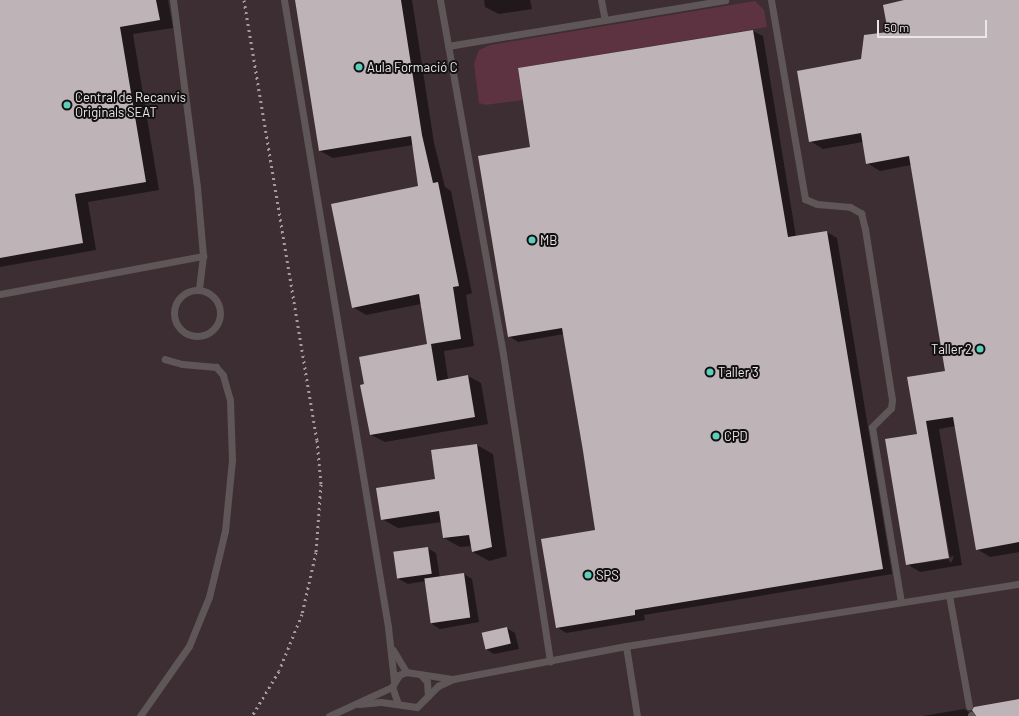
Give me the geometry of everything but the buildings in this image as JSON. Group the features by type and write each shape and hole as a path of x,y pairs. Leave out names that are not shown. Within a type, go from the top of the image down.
{"lane":[{"path":"173,0 203,256 199,290"},
{"path":"284,0 392,648 393,684 398,704"},
{"path":"440,0 503,354 550,661"},
{"path":"601,0 605,20"},
{"path":"448,46 725,0"},
{"path":"771,0 806,199 817,204 850,207 861,213 892,400 891,408 872,427 901,602"},
{"path":"0,294 203,256"},
{"path":"199,290 215,298 220,309 214,328 198,336 181,330 174,316 177,300 183,294 199,290"},
{"path":"140,716 189,646 209,597 225,531 232,460 230,400 223,375 216,367 182,364 164,359"},
{"path":"392,648 406,672 453,679 626,646 1019,584"},
{"path":"949,595 969,706"},
{"path":"626,646 637,716"},
{"path":"331,715 359,704 393,684 406,672"},
{"path":"421,675 427,682 428,696"},
{"path":"359,704 398,704 412,712 425,702 428,696 453,679"}],"shaded area":[{"path":"0,0 1019,0 1019,716 0,716"},
{"path":"755,1 764,10 767,27 518,68 523,100 485,105 479,103 474,64 479,50 490,45"}],"railway":[{"path":"244,0 317,440 321,484 316,552 302,614 279,671 252,716"}],"place":[{"name":"Aula Formació C","path":"359,67"},
{"name":"Central de Recanvis Originals SEAT","path":"67,105"},
{"name":"MB","path":"532,240"},
{"name":"Taller 2","path":"980,349"},
{"name":"Taller 3","path":"710,372"},
{"name":"CPD","path":"716,436"},
{"name":"SPS","path":"588,575"}]}
